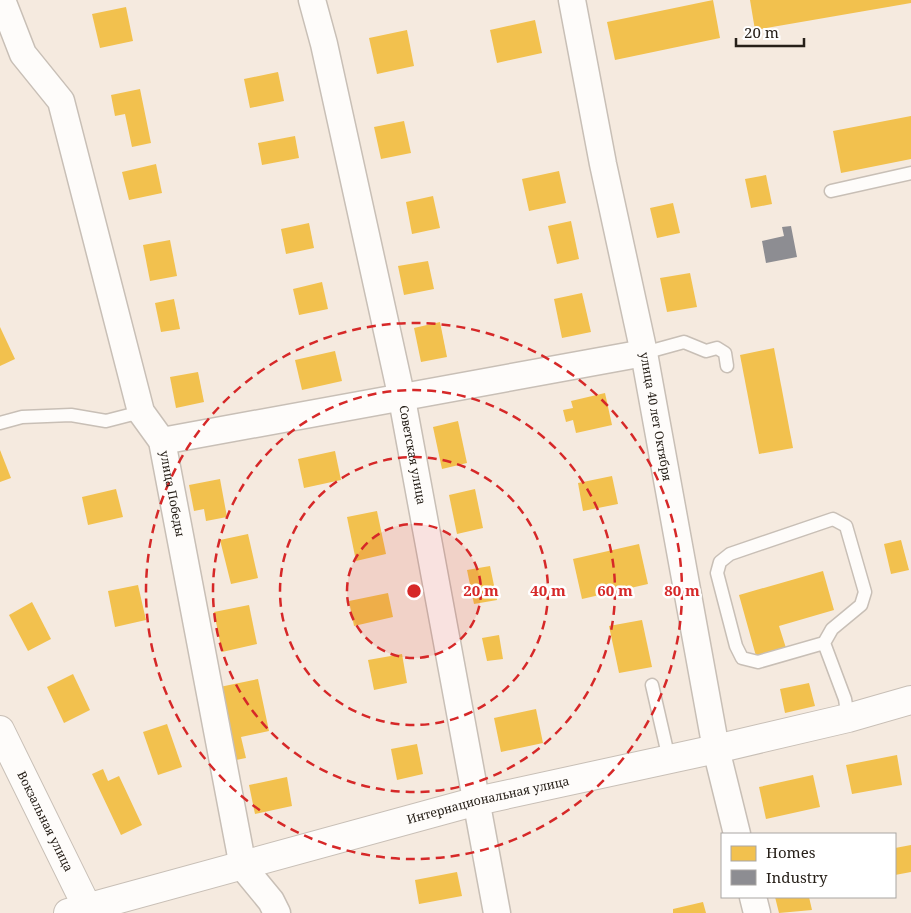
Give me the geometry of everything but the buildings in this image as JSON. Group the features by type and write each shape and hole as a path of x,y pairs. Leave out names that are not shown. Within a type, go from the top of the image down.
{"main road":[{"name":"Интернациональная улица","path":"82,911 477,801 716,749 848,718 911,700"},
{"name":"Вокзальная улица","path":"0,730 82,911"}],"street":[{"name":"улица Победы","path":"2,0 23,54 61,102 141,412 162,441 243,867 270,901 277,913"},
{"name":"Советская улица","path":"312,0 324,44 402,399 497,913"},
{"name":"улица 40 лет Октября","path":"572,0 603,164 644,353 716,749 738,833"},
{"path":"162,441 402,399 644,353"},
{"path":"753,898 757,913"}],"lane":[{"path":"830,191 911,173"},
{"path":"644,353 684,342 706,352 717,348 725,353 727,366"},
{"path":"0,423 22,417 71,414 106,421 141,412"},
{"path":"824,644 758,662 742,658 736,646 717,573 720,562 730,554 833,519 846,526 865,592 861,605 832,629 824,644 845,699 848,718"},
{"path":"652,685 669,759"}]}
